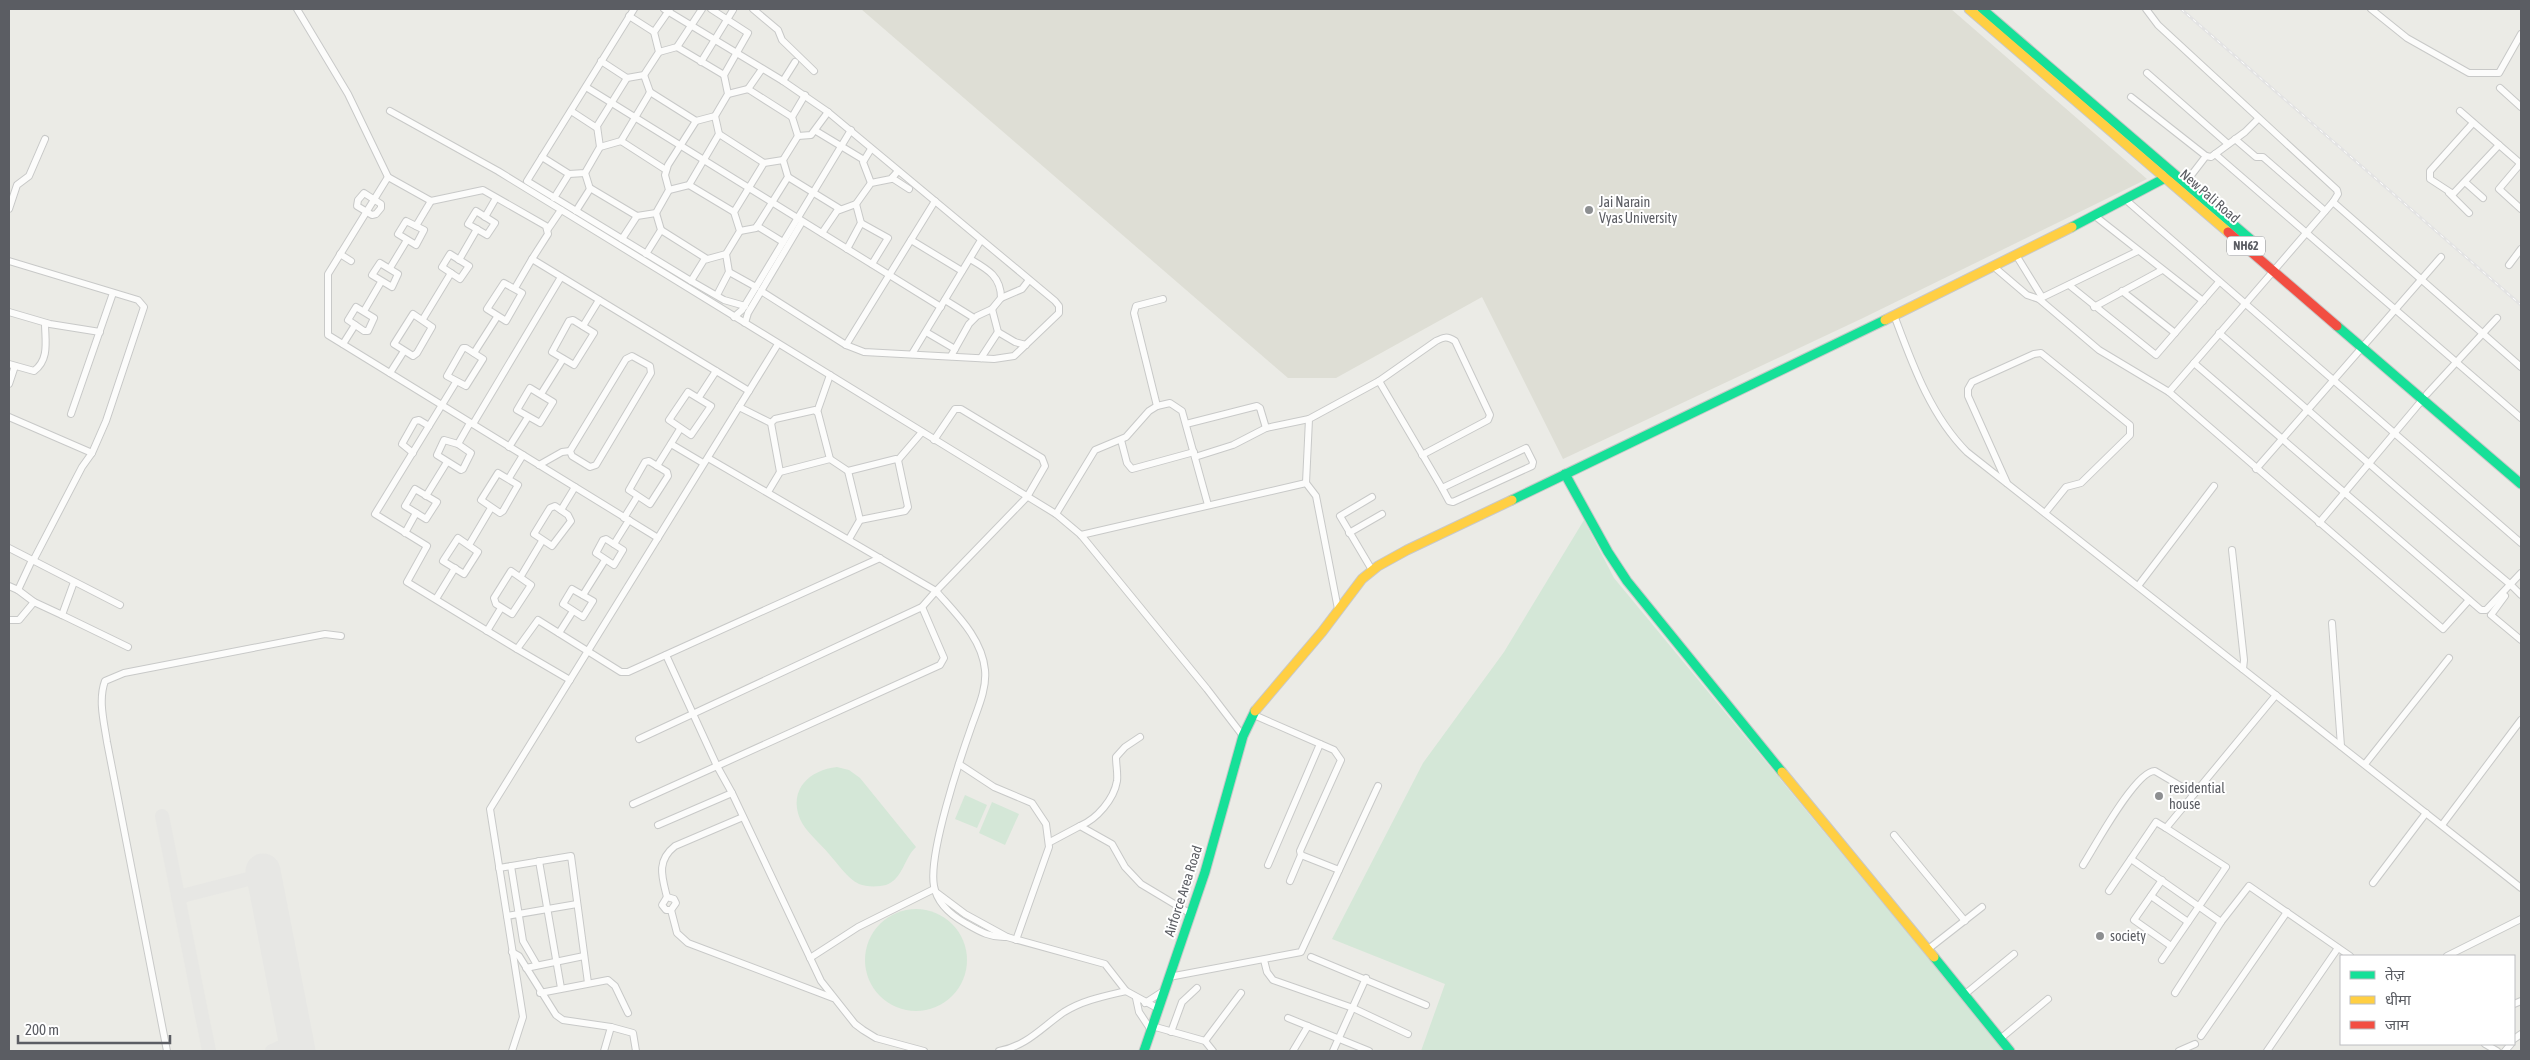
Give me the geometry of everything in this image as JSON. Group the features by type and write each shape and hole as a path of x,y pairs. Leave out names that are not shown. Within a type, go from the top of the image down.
{"main road":[{"name":"New Pali Road","path":"1969,9 2366,344 2521,484"},
{"name":"New Pali Road","path":"1982,9 2186,182 2276,267"},
{"name":"Airforce Area Road","path":"1144,1051 1224,810 1243,736 1258,705 1271,688 1322,632 1338,609 1372,570 1406,550 1894,315 2095,216 2167,178"},
{"name":"New Pali Road","path":"2425,397 2521,476"},
{"path":"1565,474 1608,552 1627,581 2010,1051"}],"street":[{"path":"297,9 348,94 388,176 431,201 483,190 548,229"},
{"path":"634,9 527,181 724,300 745,306"},
{"path":"601,61 627,78 644,75 659,52 677,47 702,9"},
{"path":"689,185 719,134 715,116 728,94 724,75 748,33 711,9"},
{"path":"753,9 778,30 782,40 814,71"},
{"path":"2146,9 2158,25 2337,190 2338,194 2169,392"},
{"path":"2372,9 2407,38 2469,74 2499,73 2521,34"},
{"path":"654,32 667,10 690,26 805,95 852,130 871,149 1055,301 1059,306 1059,313 1014,356 981,358 864,352 846,345 730,272"},
{"path":"701,62 733,10"},
{"path":"629,16 654,32 659,52"},
{"path":"677,47 724,75"},
{"path":"783,81 795,62"},
{"path":"728,94 748,89 762,69"},
{"path":"2147,73 2228,144"},
{"path":"644,75 650,92 696,121"},
{"path":"627,78 597,128 600,147 585,173 590,188 637,216 656,212"},
{"path":"586,87 941,307"},
{"path":"2500,88 2521,107"},
{"path":"748,89 792,116 798,136 783,160 788,177 840,209"},
{"path":"600,147 621,141 650,92"},
{"path":"792,116 805,95"},
{"path":"2131,97 2210,158 2258,119"},
{"path":"390,111 561,210 1056,514 1081,535 1243,736"},
{"path":"571,111 597,128"},
{"path":"2460,111 2521,164 2499,189 2521,209"},
{"path":"798,136 811,135 816,131 828,112"},
{"path":"707,259 661,230 656,212 669,190 666,170 680,145 696,121 715,116"},
{"path":"2470,213 2449,193 2430,179 2428,175 2473,123"},
{"path":"734,316 745,306 758,289 852,130"},
{"path":"816,131 864,160 871,183"},
{"path":"719,134 764,163 783,160"},
{"path":"9,209 17,185 29,176 45,139"},
{"path":"2235,139 2256,157 2263,157 2325,211"},
{"path":"621,141 666,170"},
{"path":"2449,193 2456,192 2499,145"},
{"path":"864,160 871,149"},
{"path":"2215,154 2521,418"},
{"path":"2186,182 2206,156"},
{"path":"542,158 569,174 585,173"},
{"path":"734,212 764,163"},
{"path":"822,234 840,209 856,204 871,183 892,178 898,171"},
{"path":"554,198 569,174"},
{"path":"388,176 328,274 328,335 658,538"},
{"path":"740,231 753,230 757,226 788,177"},
{"path":"892,178 910,189"},
{"path":"2465,182 2483,198"},
{"path":"669,190 689,185 734,212 740,231 726,254 730,272 717,295"},
{"path":"576,211 590,188"},
{"path":"366,194 374,199 381,204 381,208 375,215 366,212 356,204 360,196 366,194"},
{"path":"485,216 496,198"},
{"path":"2126,200 2521,544"},
{"path":"416,226 431,201"},
{"path":"846,345 935,202"},
{"path":"2333,202 2521,367"},
{"path":"847,249 861,223 856,204"},
{"path":"515,288 548,234 548,229 561,210"},
{"path":"476,211 485,216 495,223 486,236 468,224 476,211"},
{"path":"622,239 637,216"},
{"path":"2095,216 2203,301"},
{"path":"745,323 758,289 783,242 800,220"},
{"path":"406,221 416,226 424,232 415,245 398,232 406,221"},
{"path":"861,223 888,238 872,264"},
{"path":"757,226 783,242"},
{"path":"459,260 477,230"},
{"path":"646,254 661,230"},
{"path":"390,268 407,240"},
{"path":"911,240 962,272"},
{"path":"912,354 981,240"},
{"path":"1993,266 2027,295 2040,298 2138,251"},
{"path":"2509,265 2521,251"},
{"path":"340,254 351,261"},
{"path":"450,254 468,266 460,278 451,272 442,267 450,254"},
{"path":"691,281 701,262 726,254"},
{"path":"2016,255 2040,298 2099,350 2169,392 2443,629 2469,600"},
{"path":"2256,469 2441,257"},
{"path":"532,259 749,392"},
{"path":"970,259 996,276 999,281 1001,298"},
{"path":"9,261 138,300 144,307 109,414 92,453 82,467 18,590"},
{"path":"380,263 390,268 398,276 391,287 381,282 372,273 380,263"},
{"path":"2094,307 2162,270"},
{"path":"423,319 451,272"},
{"path":"458,444 561,277"},
{"path":"951,356 974,318 992,309 1001,298 1020,290 1029,280"},
{"path":"364,311 381,282"},
{"path":"2070,285 2152,354 2159,352 2219,282"},
{"path":"506,283 520,291 522,296 508,319 503,321 497,317 488,312 488,307 502,284 506,283"},
{"path":"2122,292 2175,333"},
{"path":"71,414 113,293"},
{"path":"1157,406 1134,313 1136,306 1163,299"},
{"path":"583,326 599,300"},
{"path":"945,300 974,318"},
{"path":"356,307 364,311 374,319 368,330 365,331 348,320 356,307"},
{"path":"992,309 998,332 1015,342 1026,345"},
{"path":"9,312 46,323 100,332"},
{"path":"412,315 423,319 431,325 431,330 416,354 413,356 404,351 394,345 394,340 412,315"},
{"path":"1894,315 1910,357 1942,422 1967,452 2521,888"},
{"path":"474,353 497,317"},
{"path":"2319,523 2455,361 2497,318"},
{"path":"573,320 594,333 577,363 572,365 563,359 552,352 552,349 569,321 573,320"},
{"path":"9,384 12,365 34,371 40,366 46,350 46,323"},
{"path":"343,344 355,325"},
{"path":"926,332 955,349"},
{"path":"981,358 998,332"},
{"path":"2219,334 2521,595"},
{"path":"1121,440 1127,463 1132,469 1233,445 1266,428 1309,419 1379,381 1444,337 1455,341 1490,415 1488,420 1422,455"},
{"path":"512,1051 523,1017 490,809 778,344"},
{"path":"462,348 483,359 468,385 463,386 456,382 448,377 447,373 462,348"},
{"path":"390,373 404,351"},
{"path":"2008,484 1968,396 1968,389 1972,382 2034,354 2041,353 2130,425 2131,430 2130,435 2081,483 2066,487 2045,513"},
{"path":"632,356 650,366 651,373 594,466 590,467 572,456 570,451 627,357 632,356"},
{"path":"541,394 563,359"},
{"path":"2194,363 2481,610 2486,610 2521,578"},
{"path":"699,397 716,371"},
{"path":"830,375 817,412 830,459 848,471 860,520 849,539"},
{"path":"1379,381 1449,501 1453,502 1532,466 1533,462 1528,450 1524,449 1442,488"},
{"path":"456,382 375,514 427,546 407,582 570,680"},
{"path":"531,388 553,402 542,422 528,417 517,410 528,389 531,388"},
{"path":"688,392 711,405 692,434 680,429 670,423 670,416 688,392"},
{"path":"1056,514 1099,446 1121,440 1157,406 1170,403 1176,405 1182,411 1208,505"},
{"path":"1186,424 1257,406 1260,408 1266,428"},
{"path":"739,407 771,423"},
{"path":"639,739 922,607 1027,496 1046,466 1042,458 1012,438 961,409 955,409 934,440"},
{"path":"771,423 775,419 815,410 817,412"},
{"path":"9,417 92,453"},
{"path":"509,447 528,417"},
{"path":"1309,419 1306,483 1316,496 1338,609"},
{"path":"413,453 402,444 415,422 419,420 429,426"},
{"path":"768,492 780,472 771,423"},
{"path":"657,466 680,429"},
{"path":"898,460 922,432"},
{"path":"444,440 458,444 471,453 461,470 437,455 444,440"},
{"path":"671,444 768,492 936,591 966,625 976,642 986,671 982,693 959,764 935,860 935,890 943,906 961,920 989,936 1007,937 1105,964 1126,991 1159,1009"},
{"path":"539,465 562,452 570,451"},
{"path":"509,478 523,456"},
{"path":"848,471 896,458 898,460"},
{"path":"780,472 830,459"},
{"path":"860,520 905,511 908,507 898,460"},
{"path":"647,461 667,472 668,476 651,503 637,496 629,488 647,461"},
{"path":"426,496 447,462"},
{"path":"498,472 516,482 518,489 501,512 491,508 481,500 498,472"},
{"path":"1081,535 1306,483"},
{"path":"2138,586 2214,486"},
{"path":"561,510 575,487"},
{"path":"416,489 437,502 426,519 416,513 405,506 416,489"},
{"path":"614,544 637,496"},
{"path":"1372,497 1341,514 1341,519 1372,570"},
{"path":"554,506 561,510 568,515 571,521 555,545 552,546 535,536 534,532 550,508 554,506"},
{"path":"468,545 491,508"},
{"path":"405,533 416,513"},
{"path":"1349,533 1382,514"},
{"path":"458,538 478,552 464,574 455,568 443,561 458,538"},
{"path":"604,539 614,544 623,550 614,565 597,555 596,551 604,539"},
{"path":"521,576 542,541"},
{"path":"9,548 120,605"},
{"path":"2232,550 2244,660 2243,669"},
{"path":"517,649 538,620 624,672 666,656 880,558"},
{"path":"583,595 605,560"},
{"path":"436,599 455,568"},
{"path":"512,570 521,576 531,583 531,587 513,613 496,604 495,596 512,570"},
{"path":"2521,573 2491,615 2521,640"},
{"path":"62,615 74,582"},
{"path":"9,586 34,602 128,647"},
{"path":"572,589 583,595 592,601 583,617 563,604 572,589"},
{"path":"9,620 19,620 34,602"},
{"path":"633,804 940,666 944,658 922,607"},
{"path":"487,631 502,608"},
{"path":"559,633 573,611"},
{"path":"2332,623 2341,746"},
{"path":"167,1051 107,742 101,691 105,681 124,674 324,634 341,636"},
{"path":"666,656 821,981 855,1024 870,1034 924,1051"},
{"path":"2365,764 2449,658"},
{"path":"2166,828 2276,695"},
{"path":"1254,715 1334,750 1341,760 1300,847 1301,855 1290,881"},
{"path":"2442,825 2521,720"},
{"path":"1050,842 1086,824 1110,800 1117,780 1116,757 1125,746 1140,737"},
{"path":"1268,865 1320,744"},
{"path":"959,764 994,787 1032,803 1046,824 1050,842 1016,940"},
{"path":"2083,865 2128,794 2143,776 2150,771 2155,771 2194,794"},
{"path":"1169,977 1301,952 1378,786"},
{"path":"658,825 732,793"},
{"path":"2373,883 2426,812"},
{"path":"743,817 675,846 668,852 661,866 667,897 662,904 664,909 671,910 677,933 688,943 835,998"},
{"path":"2109,891 2156,822 2226,867 2162,960"},
{"path":"1080,826 1112,844 1125,866 1141,884 1191,914"},
{"path":"1894,836 1965,921"},
{"path":"1301,855 1339,870"},
{"path":"500,868 571,856 588,983"},
{"path":"2131,859 2222,922"},
{"path":"540,861 561,988"},
{"path":"511,866 523,940 537,965"},
{"path":"2162,880 2134,920 2171,946"},
{"path":"2175,994 2222,922 2249,886 2348,955"},
{"path":"810,958 858,927 935,890"},
{"path":"2151,896 2188,922"},
{"path":"507,916 577,904"},
{"path":"1927,950 1982,907"},
{"path":"2201,1036 2287,912"},
{"path":"2449,955 2521,919"},
{"path":"2267,1051 2338,948"},
{"path":"512,952 518,956 540,993 562,1020 611,1027 633,1033 636,1051"},
{"path":"1964,994 2014,954"},
{"path":"526,968 584,956"},
{"path":"1311,957 1366,978 1426,1005"},
{"path":"1264,960 1267,972 1273,980 1353,1008 1408,1034"},
{"path":"1333,1051 1366,978"},
{"path":"540,993 608,980 612,983 628,1013"},
{"path":"1172,1032 1182,1002 1197,988"},
{"path":"1145,1002 1165,990"},
{"path":"999,1051 1022,1045 1077,1005 1126,991"},
{"path":"1205,1041 1241,993"},
{"path":"1136,998 1139,1012 1152,1028 1205,1041 1213,1051"},
{"path":"2000,1038 2048,999"},
{"path":"1288,1018 1369,1051"},
{"path":"1293,1051 1308,1026"},
{"path":"604,1051 611,1027"},
{"path":"2179,1051 2195,1044"}],"shaded area":[{"name":"Jai Narain Vyas University","path":"861,9 1951,9 2147,179 1863,318 1563,459 1482,297 1336,378 1288,378"}],"green space":[{"path":"1584,520 1614,578 2005,1051 1421,1051 1445,984 1332,939 1423,763 1504,652"},
{"path":"837,767 849,770 860,778 916,847 900,873 892,882 886,885 869,886 859,884 847,875 802,824 797,808 799,790 810,777 818,772"},
{"path":"965,795 987,805 977,828 955,819"},
{"path":"992,802 1019,814 1005,845 979,833"},
{"path":"916,909 935,913 952,924 963,941 967,960 963,979 952,996 935,1007 916,1011 897,1007 880,996 869,979 865,960 869,941 880,924 897,913"}],"taxiway":[{"path":"162,816 209,1051"},
{"path":"178,897 264,875"},
{"path":"272,1051 296,1040"}],"runway":[{"path":"263,871 298,1051"}],"railway":[{"path":"2181,9 2521,305"}],"traffic: fast":[{"path":"1982,9 2256,244"},
{"path":"2072,227 2167,177"},
{"path":"1512,500 1885,320"},
{"path":"2337,326 2521,484"},
{"path":"1565,474 1608,552 1627,581 1782,772"},
{"path":"1144,1051 1205,872 1243,736 1255,711"},
{"path":"1934,957 2010,1051"}],"traffic: slow":[{"path":"1969,9 2228,232"},
{"path":"1885,320 2072,227"},
{"path":"1255,711 1322,632 1362,579 1378,566 1407,550 1512,500"},
{"path":"1782,772 1934,957"}],"traffic: jam":[{"path":"2228,232 2337,326"}],"place":[{"name":"Jai Narain Vyas University","path":"1589,210"},
{"name":"residential house","path":"2159,796"},
{"name":"society","path":"2100,936"}]}
